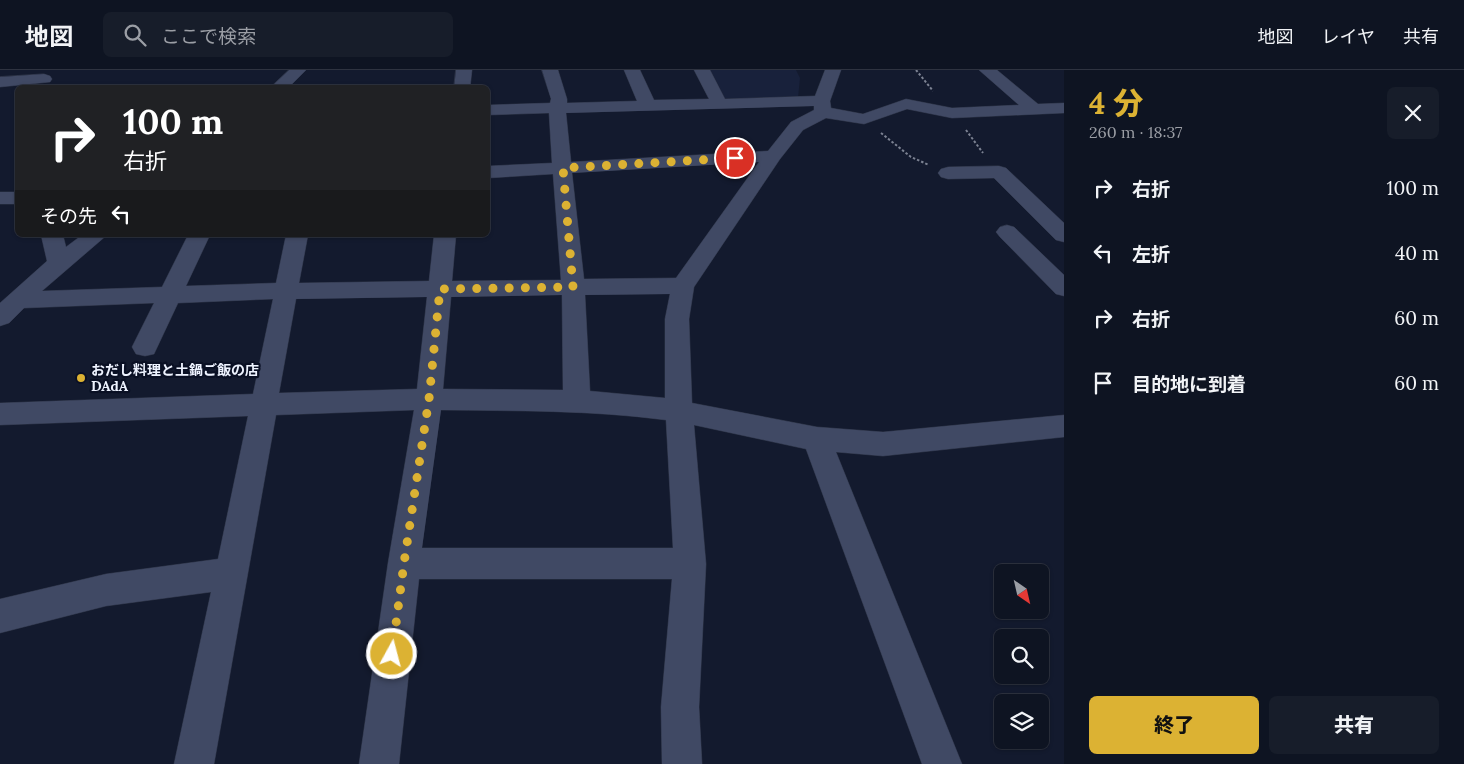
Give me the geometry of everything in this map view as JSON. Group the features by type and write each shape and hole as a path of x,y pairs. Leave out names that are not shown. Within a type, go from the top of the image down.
{"street":[{"path":"281,85 298,70"},
{"path":"462,85 464,70"},
{"path":"550,70 559,99 556,109 573,287 577,401"},
{"path":"632,70 648,106"},
{"path":"702,70 720,104"},
{"path":"987,70 1034,109"},
{"path":"682,764 680,707 690,564 679,411 677,319 683,286 773,156 797,126 822,106 834,71"},
{"path":"0,82 44,79"},
{"path":"490,110 720,104 822,106 864,119 906,104 952,113 1064,108"},
{"path":"490,172 773,156"},
{"path":"948,174 999,172 1054,216 1064,234"},
{"path":"0,198 15,198"},
{"path":"1007,232 1064,288"},
{"path":"52,237 59,263"},
{"path":"0,318 59,263 93,237"},
{"path":"145,347 198,237"},
{"path":"194,764 297,237"},
{"path":"379,764 404,563 429,399 445,237"},
{"path":"21,300 285,291 683,286"},
{"path":"0,414 429,399 577,401 625,404 679,411 817,440 883,444 1064,426"},
{"path":"817,440 942,764"},
{"path":"404,563 690,564"},
{"path":"0,616 106,590 231,573"}],"path":[{"path":"864,119 911,157 948,174"}],"shaded area":[{"path":"699,70 796,70 800,78 798,98 717,100"}],"place":[{"name":"おだし料理と土鍋ご飯の店 DAdA","path":"81,378"}],"route":[{"path":"392,654 429,399 440,289 573,287 563,168 735,158"}]}
